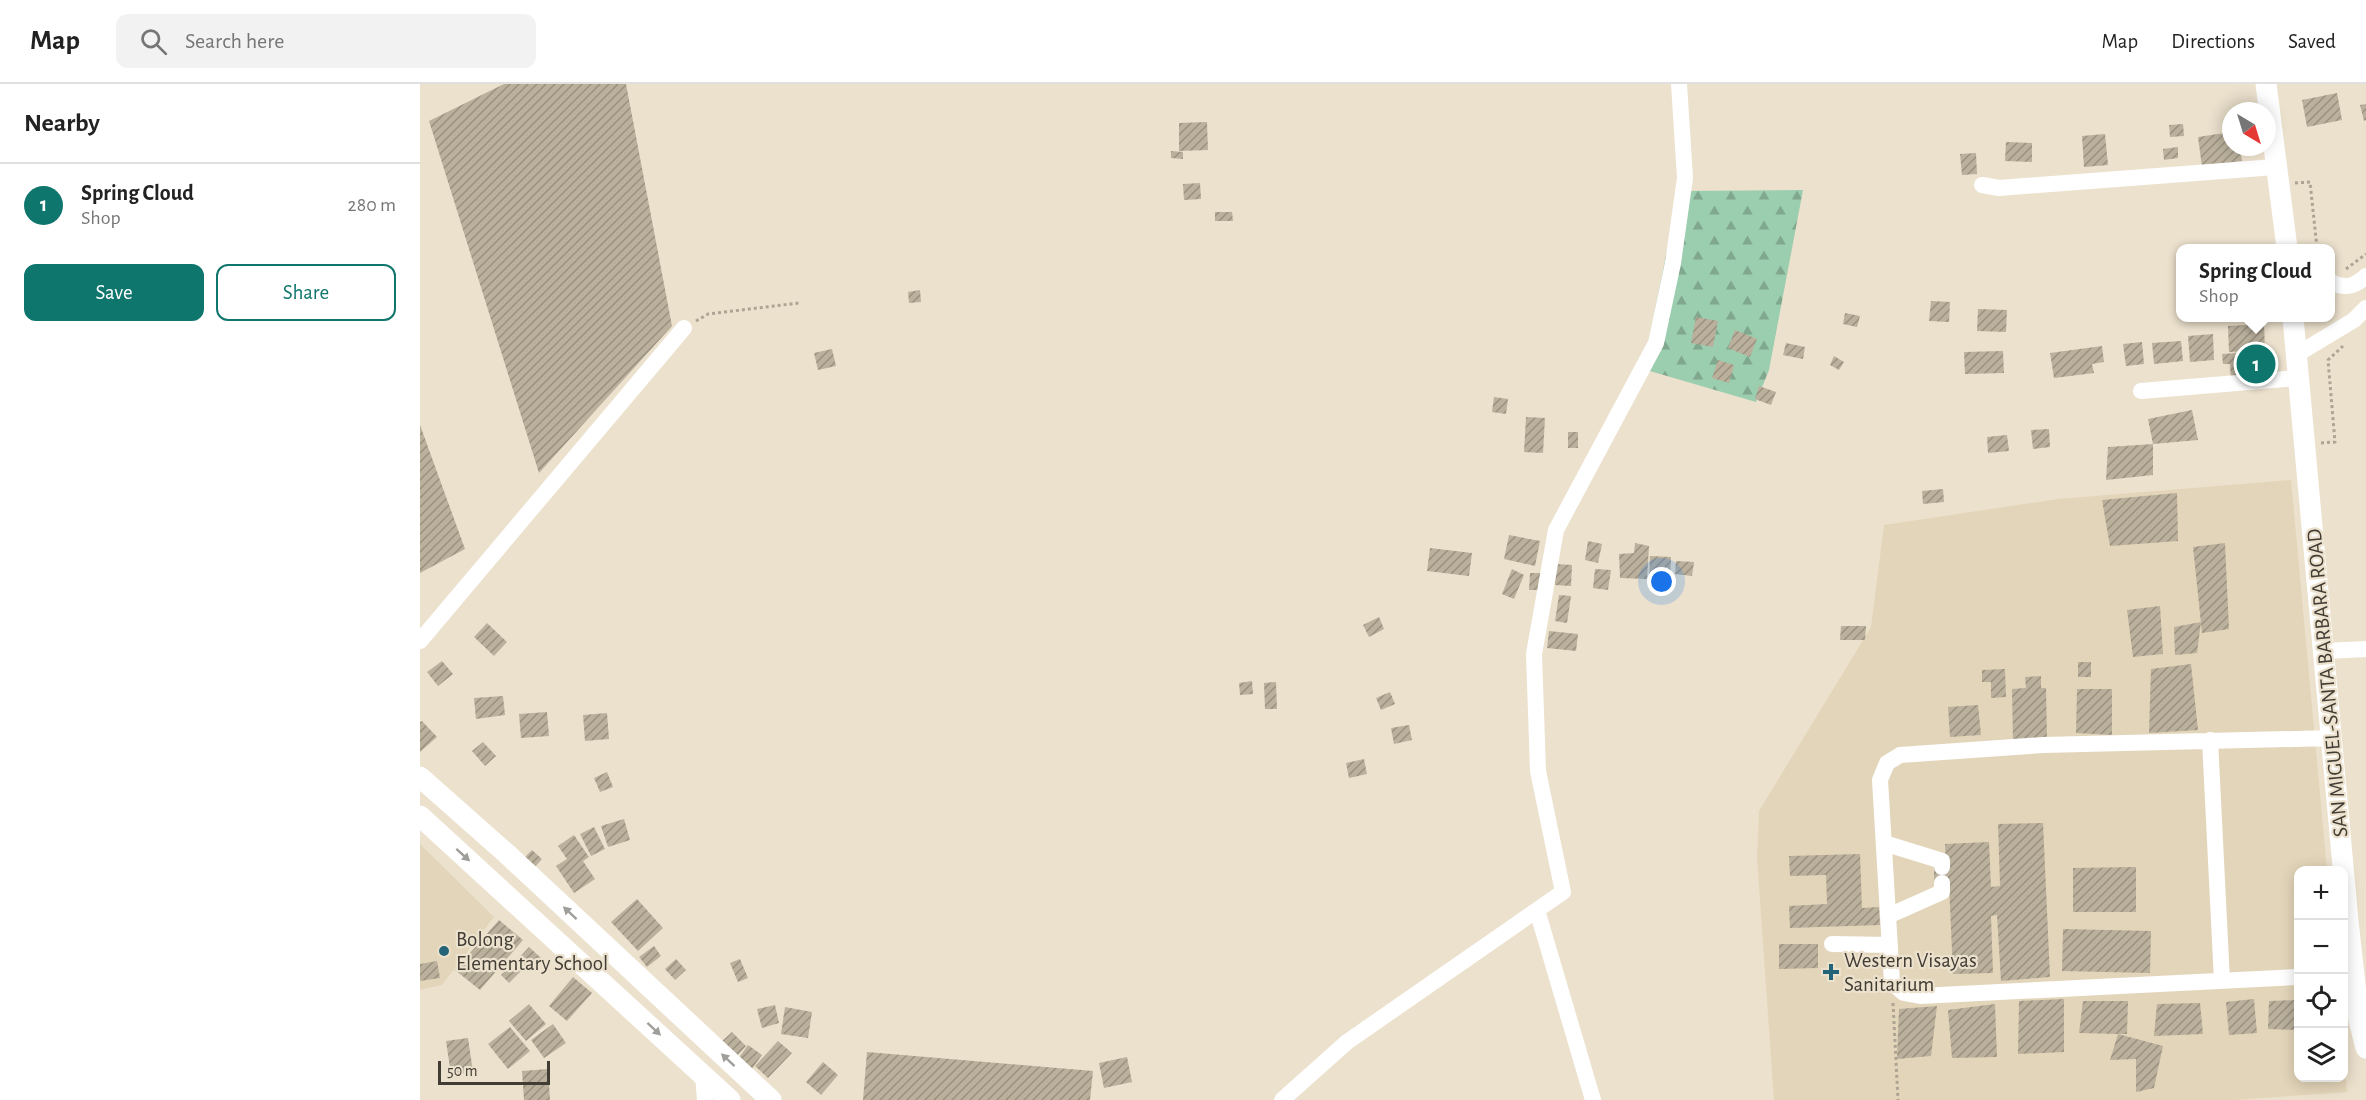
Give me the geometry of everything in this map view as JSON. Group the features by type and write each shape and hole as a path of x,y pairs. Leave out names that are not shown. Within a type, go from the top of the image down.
{"main road":[{"path":"2266,84 2277,182 2289,244"},
{"name":"SAN MIGUEL-SANTA BARBARA ROAD","path":"2293,322 2333,738 2349,974 2366,1048"},
{"path":"420,777 507,854 771,1100"},
{"path":"420,816 730,1100"},
{"path":"631,1008 650,987"}],"street":[{"path":"1282,1100 1347,1042 1563,892 1538,771 1534,654 1556,530 1656,343 1673,263 1685,178 1679,84"},
{"path":"1982,185 1999,188 2277,182"},
{"path":"2335,276 2342,287 2356,285 2366,276"},
{"path":"2296,355 2354,320 2366,308"},
{"path":"420,641 684,328"},
{"path":"2141,391 2298,378"},
{"path":"2325,651 2366,649"},
{"path":"2294,977 1920,996 1904,993 1892,983 1880,780 1887,763 1900,755 2043,745 2333,738"},
{"path":"2210,740 2222,981"},
{"path":"1884,843 1942,861 1942,891 1888,916"},
{"path":"1537,910 1593,1100"},
{"path":"1832,944 1890,945"},
{"path":"703,1075 705,1100"}],"path":[{"path":"2277,182 2310,182 2316,244"},
{"path":"2335,276 2366,254"},
{"path":"684,328 708,314 799,303"},
{"path":"2304,443 2335,442 2328,360 2350,339"},
{"path":"1892,983 1898,1100"}],"shaded area":[{"path":"2291,480 2327,866 2294,866 2294,1082 2346,1082 2347,1092 2235,1100 1774,1100 1757,858 1759,811 1871,627 1884,525 2058,499"},
{"name":"Bolong Elementary School","path":"420,844 494,917 442,985 420,990"}],"green space":[{"path":"1803,190 1769,370 1756,402 1643,369 1679,191"}],"building":[{"path":"504,84 626,84 672,326 539,473 429,121"},
{"path":"2337,93 2342,120 2307,127 2302,100"},
{"path":"2366,104 2366,120 2364,121 2360,105"},
{"path":"1207,122 1208,150 1179,151 1179,123"},
{"path":"2183,124 2184,136 2170,137 2169,125"},
{"path":"2222,133 2222,156 2241,156 2242,161 2202,167 2198,137"},
{"path":"2105,134 2108,165 2084,167 2082,136"},
{"path":"2006,142 2032,143 2032,162 2005,161"},
{"path":"2178,147 2178,158 2164,160 2163,149"},
{"path":"1171,151 1183,152 1183,159 1171,158"},
{"path":"1976,153 1977,174 1962,175 1960,154"},
{"path":"1200,183 1201,199 1184,200 1183,184"},
{"path":"1215,212 1232,212 1233,221 1215,221"},
{"path":"920,290 921,302 909,303 908,292"},
{"path":"1931,301 1950,302 1949,322 1929,321"},
{"path":"1978,309 2007,310 2006,332 1977,331"},
{"path":"1845,313 1860,316 1857,327 1843,324"},
{"path":"1696,317 1718,321 1713,347 1691,343"},
{"path":"2264,324 2265,350 2229,352 2228,326"},
{"path":"1735,330 1757,339 1750,357 1728,348"},
{"path":"2213,334 2214,360 2190,362 2188,336"},
{"path":"2181,341 2183,361 2154,364 2152,343"},
{"path":"2142,342 2144,364 2126,366 2123,344"},
{"path":"1786,343 1805,347 1803,359 1783,355"},
{"path":"2102,346 2104,362 2092,364 2094,373 2054,378 2050,353"},
{"path":"832,349 836,366 818,370 814,353"},
{"path":"2003,351 2004,373 1965,374 1964,352"},
{"path":"2266,351 2268,376 2231,380 2230,364 2223,364 2222,354"},
{"path":"1834,356 1844,362 1839,370 1830,365"},
{"path":"1718,360 1734,365 1729,383 1712,378"},
{"path":"1759,386 1776,392 1771,405 1755,399"},
{"path":"1494,397 1508,399 1506,414 1492,412"},
{"path":"2192,410 2198,440 2153,444 2148,419"},
{"path":"1526,417 1545,418 1543,453 1524,452"},
{"path":"420,425 465,549 420,573"},
{"path":"2049,429 2050,447 2033,449 2031,430"},
{"path":"1568,432 1578,432 1578,448 1568,448"},
{"path":"2007,435 2009,451 1988,453 1987,437"},
{"path":"2153,444 2153,475 2106,480 2108,447"},
{"path":"1943,489 1944,502 1923,504 1922,491"},
{"path":"2177,493 2178,541 2110,546 2102,500"},
{"path":"1509,535 1540,541 1535,566 1504,559"},
{"path":"1588,541 1602,544 1598,563 1585,560"},
{"path":"1635,543 1649,546 1647,579 1620,578 1619,554 1634,553"},
{"path":"2225,543 2229,629 2202,633 2193,547"},
{"path":"1430,548 1472,553 1469,576 1427,571"},
{"path":"1650,556 1671,557 1670,583 1649,581"},
{"path":"1676,561 1694,562 1692,576 1675,574"},
{"path":"1556,564 1572,565 1571,586 1555,585"},
{"path":"1512,569 1524,575 1514,599 1502,594"},
{"path":"1595,569 1611,570 1608,590 1593,588"},
{"path":"1530,573 1541,573 1541,590 1529,590"},
{"path":"1559,595 1571,596 1567,623 1555,621"},
{"path":"2160,606 2163,654 2133,657 2127,610"},
{"path":"1379,617 1384,629 1369,637 1363,625"},
{"path":"2201,622 2197,653 2175,655 2174,627"},
{"path":"487,623 507,642 494,656 474,637"},
{"path":"1841,626 1866,626 1865,640 1840,640"},
{"path":"1549,631 1578,634 1576,651 1547,648"},
{"path":"442,661 453,674 438,686 427,672"},
{"path":"2078,662 2091,662 2091,677 2078,677"},
{"path":"2191,664 2198,730 2149,733 2151,669"},
{"path":"2005,669 2006,697 1991,698 1991,682 1982,682 1982,670"},
{"path":"2041,676 2041,688 2046,688 2047,741 2013,742 2012,689 2026,688 2025,677"},
{"path":"1252,681 1253,694 1240,695 1239,683"},
{"path":"1276,682 1277,709 1265,709 1264,683"},
{"path":"2077,689 2112,689 2112,735 2076,733"},
{"path":"1390,692 1395,704 1381,710 1376,698"},
{"path":"503,696 505,715 476,719 474,698"},
{"path":"1978,705 1981,735 1950,737 1948,707"},
{"path":"547,712 549,736 521,738 519,714"},
{"path":"607,713 609,739 585,741 583,715"},
{"path":"422,721 437,737 420,752 420,722"},
{"path":"1409,725 1412,740 1394,744 1391,728"},
{"path":"483,742 496,756 485,766 472,751"},
{"path":"1364,759 1367,774 1349,778 1346,763"},
{"path":"607,772 613,787 600,792 594,778"},
{"path":"624,819 630,840 608,847 601,826"},
{"path":"2043,823 2050,977 2001,981 1997,915 1991,916 1993,973 1953,974 1949,883 1934,883 1934,867 1946,867 1945,844 1989,842 1991,887 2000,886 1998,824"},
{"path":"594,827 605,849 591,856 580,834"},
{"path":"574,835 589,857 583,861 595,879 574,893 556,866 567,859 558,846"},
{"path":"532,850 542,859 535,867 524,858"},
{"path":"1860,854 1862,908 1879,907 1880,925 1790,928 1789,906 1827,904 1826,875 1790,876 1789,856"},
{"path":"2136,867 2136,912 2073,912 2073,868"},
{"path":"637,899 663,928 638,951 611,922"},
{"path":"499,920 523,940 480,990 455,970"},
{"path":"2063,929 2151,931 2150,973 2062,971"},
{"path":"1779,944 1818,944 1818,968 1779,969"},
{"path":"654,946 661,956 647,967 639,957"},
{"path":"529,947 541,958 528,972 516,961"},
{"path":"676,959 686,970 675,980 665,969"},
{"path":"740,959 748,978 738,982 730,963"},
{"path":"437,961 440,978 420,981 420,964"},
{"path":"514,963 521,971 509,983 501,975"},
{"path":"573,977 592,993 567,1021 549,1006"},
{"path":"2064,999 2064,1052 2018,1054 2019,1001"},
{"path":"2254,999 2257,1033 2229,1035 2226,1002"},
{"path":"2294,1000 2294,1030 2268,1029 2269,1001"},
{"path":"2083,1001 2128,1001 2127,1034 2079,1033"},
{"path":"2200,1003 2203,1034 2154,1036 2157,1004"},
{"path":"529,1004 546,1024 526,1041 509,1021"},
{"path":"1995,1004 1997,1057 1952,1058 1948,1010"},
{"path":"775,1005 779,1023 762,1028 757,1009"},
{"path":"1937,1006 1931,1056 1897,1059 1899,1009"},
{"path":"785,1007 812,1012 808,1038 781,1034"},
{"path":"553,1024 566,1043 544,1058 531,1040"},
{"path":"510,1027 530,1051 508,1069 488,1044"},
{"path":"732,1032 746,1046 734,1059 719,1044"},
{"path":"2118,1034 2163,1046 2154,1088 2136,1092 2136,1059 2110,1060"},
{"path":"468,1038 473,1072 451,1075 446,1041"},
{"path":"778,1041 792,1053 768,1078 755,1066"},
{"path":"748,1045 762,1055 749,1073 735,1063"},
{"path":"867,1052 1093,1071 1090,1100 863,1100"},
{"path":"1127,1057 1132,1082 1104,1088 1099,1063"},
{"path":"823,1062 838,1075 821,1095 806,1082"},
{"path":"548,1069 550,1100 524,1100 522,1071"}],"place":[{"name":"Spring Cloud","path":"2256,364"},
{"name":"Bolong Elementary School","path":"444,951"},
{"name":"Western Visayas Sanitarium","path":"1831,972"}]}
